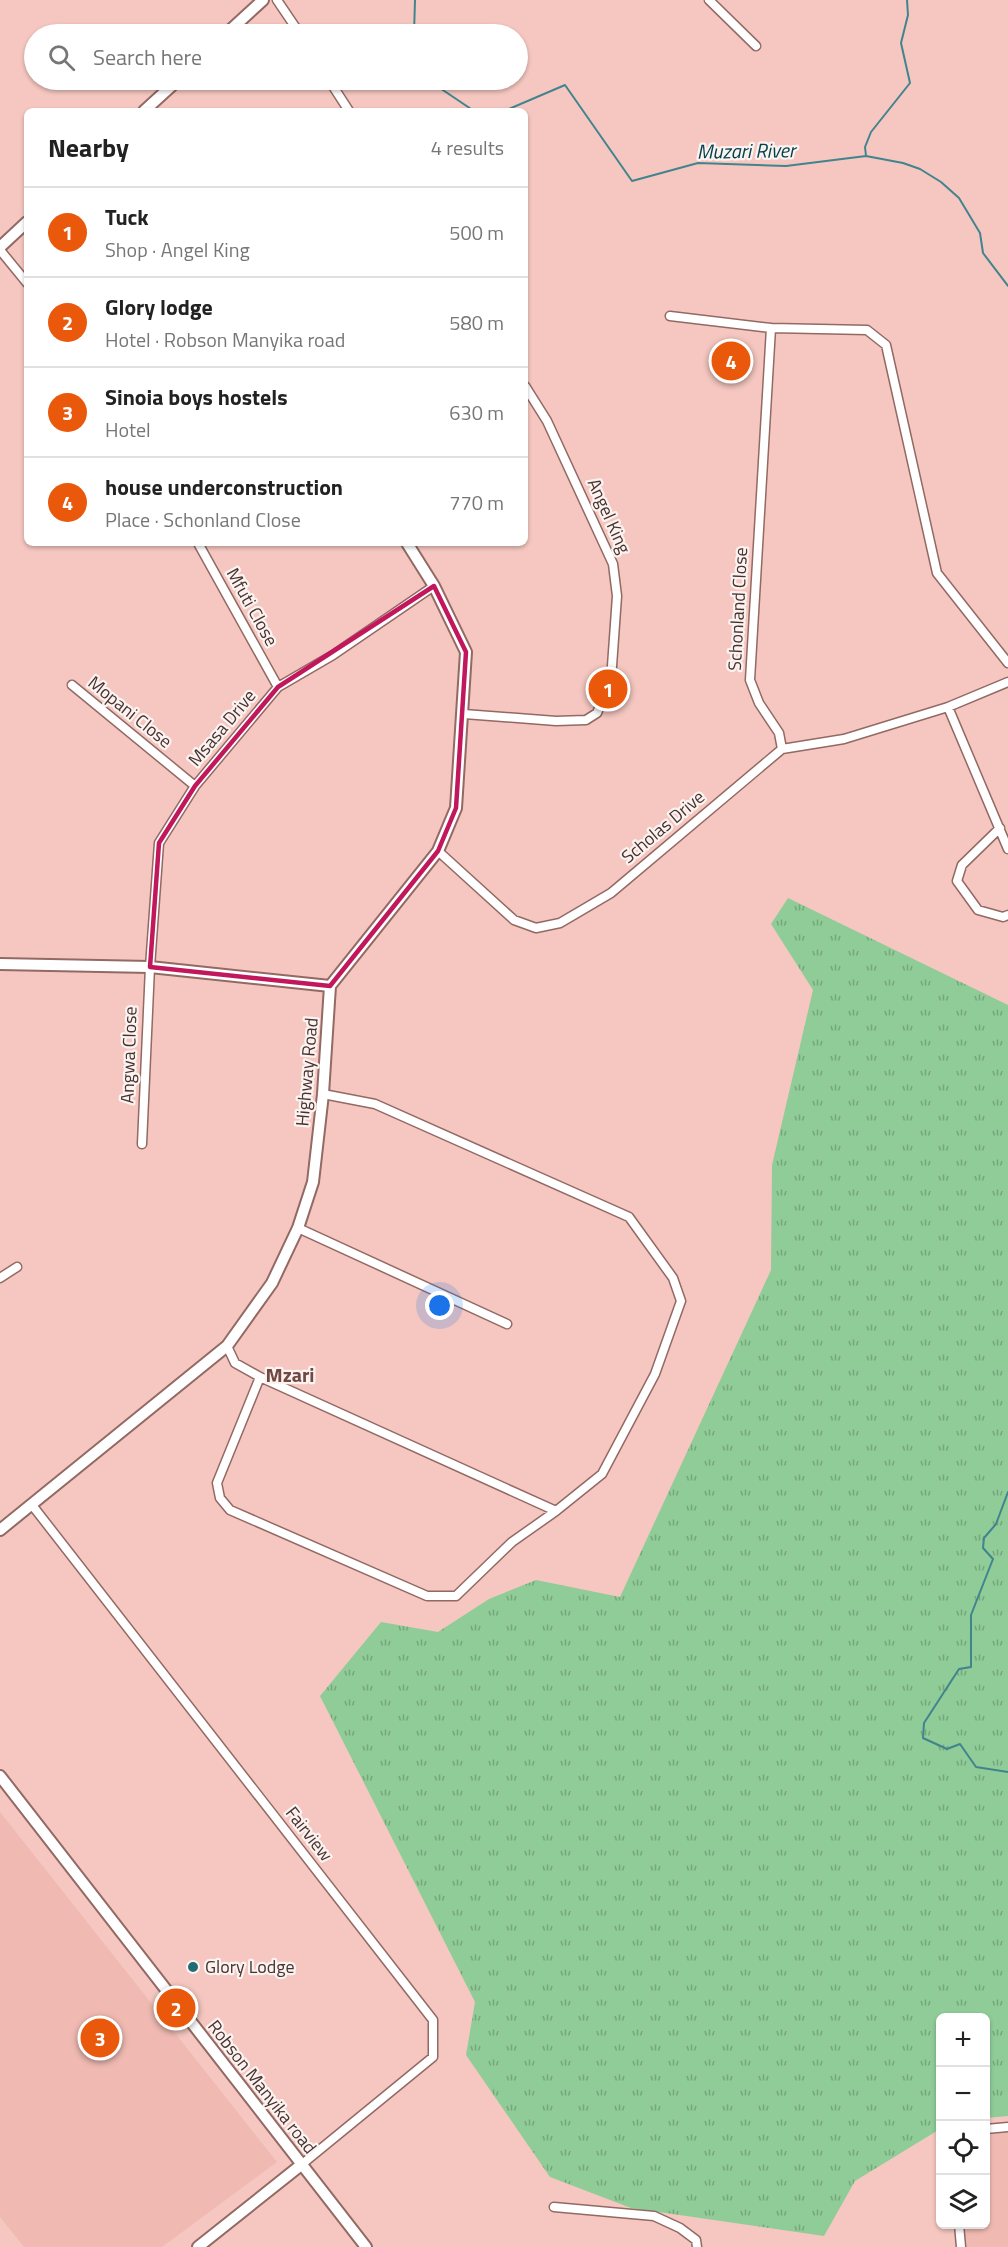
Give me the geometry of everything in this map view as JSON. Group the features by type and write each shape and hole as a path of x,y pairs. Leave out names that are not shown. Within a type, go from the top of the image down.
{"street":[{"path":"237,24 263,0"},
{"path":"277,0 293,24"},
{"path":"709,0 756,46"},
{"path":"147,108 167,90"},
{"path":"335,90 347,108"},
{"path":"24,225 0,249 24,279"},
{"path":"670,316 771,328 867,330 886,345 937,573 1008,663"},
{"name":"Schonland Close","path":"771,328 750,680 759,703 779,733 782,749"},
{"name":"Angel King","path":"464,714 556,721 586,720 597,713 611,680 617,596 613,564 547,421 528,391"},
{"name":"Mfuti Close","path":"200,546 278,687"},
{"path":"0,964 150,967 330,986 438,851 456,808 464,714 466,652 434,586 409,546"},
{"name":"Msasa Drive","path":"150,967 159,843 195,786 278,687 333,656 434,586"},
{"path":"782,749 844,739 948,707 1008,682"},
{"name":"Mopani Close","path":"72,685 195,786"},
{"path":"948,707 1008,849"},
{"name":"Scholas Drive","path":"438,851 514,920 536,928 560,923 611,893 782,749"},
{"path":"1000,828 962,865 957,881 978,910 1003,917 1008,915"},
{"name":"Angwa Close","path":"142,1144 150,967"},
{"name":"Highway Road","path":"0,1530 227,1346 272,1283 298,1228 313,1182 323,1094 330,986"},
{"path":"260,1377 218,1483 220,1498 230,1510 427,1596 456,1596 512,1542 602,1474 655,1374 681,1300 673,1278 629,1217 375,1104 323,1094"},
{"path":"298,1228 507,1324"},
{"path":"0,1278 17,1267"},
{"path":"227,1346 235,1363 260,1377 556,1511"},
{"name":"Fairview","path":"32,1505 434,2020 434,2057 301,2165"},
{"name":"Robson Manyika road","path":"0,1776 366,2247"},
{"path":"990,2129 1008,2127"},
{"path":"198,2247 301,2165"},
{"path":"554,2207 654,2217 680,2228 696,2240 697,2247"},
{"path":"959,2229 961,2247"}],"highlighted area":[{"path":"434,586 466,652 456,808 438,851 330,986 150,967 159,843 195,786 278,687"}],"shaded area":[{"path":"0,1812 277,2162 162,2247 24,2247 0,2217"},
{"path":"1008,2132 1008,2247 966,2247 964,2229 990,2229 990,2134"}],"green space":[{"path":"788,898 1008,1005 1008,2116 990,2118 990,2013 936,2013 936,2131 855,2181 824,2236 631,2208 550,2177 466,2055 475,2002 320,1696 381,1622 438,1632 489,1599 536,1580 620,1597 771,1270 772,1165 813,990 771,924"}],"waterway":[{"name":"Muzari River","path":"414,24 415,0"},
{"path":"866,156 865,147 871,132 910,83 901,43 908,15 907,0"},
{"name":"Muzari River","path":"511,108 565,85 632,181 698,163 786,166 866,156 903,163 920,169 941,182 959,198 980,233 983,253 1008,286"},
{"name":"Muzari River","path":"443,90 470,108"},
{"name":"Muzari River","path":"1008,1492 996,1524 984,1538 983,1548 993,1559 971,1615 971,1667 959,1669 924,1723 923,1738 947,1749 960,1744 976,1767 1008,1772"}],"place":[{"name":"house underconstruction","path":"731,361"},
{"name":"Tuck","path":"608,689"},
{"name":"Glory Lodge","path":"193,1967"},
{"name":"Glory lodge","path":"176,2008"},
{"name":"Sinoia boys hostels","path":"100,2038"}],"district":[{"name":"Mzari","path":"290,1375"}]}
